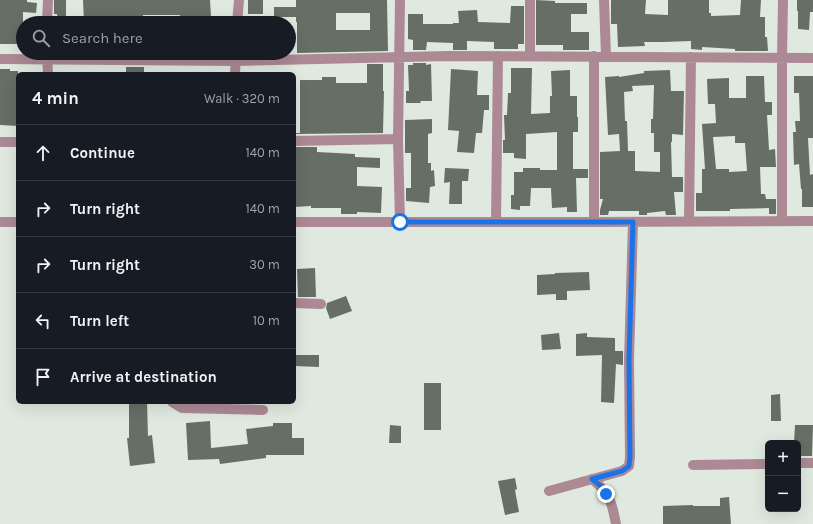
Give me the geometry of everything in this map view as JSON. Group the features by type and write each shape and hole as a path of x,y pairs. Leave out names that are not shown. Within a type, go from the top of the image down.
{"street":[{"path":"47,16 48,0"},
{"path":"238,16 239,0"},
{"path":"400,0 398,139 400,222"},
{"path":"530,0 530,56"},
{"path":"604,0 606,56"},
{"path":"782,221 783,0"},
{"path":"496,222 498,56"},
{"path":"594,56 594,222"},
{"path":"296,57 606,56 813,58"},
{"path":"0,59 16,58"},
{"path":"689,221 691,58"},
{"path":"47,60 48,72"},
{"path":"235,72 236,60"},
{"path":"296,141 398,139"},
{"path":"0,142 16,142"},
{"path":"296,222 813,221"},
{"path":"0,222 16,222"},
{"path":"549,491 622,471 629,466 629,360 633,222"},
{"path":"296,303 321,304"},
{"path":"175,404 182,408 263,410"},
{"path":"801,464 813,463"},
{"path":"693,465 765,464"},
{"path":"592,479 602,487 611,501 616,524"}],"building":[{"path":"0,0 27,0 27,2 37,3 36,13 23,12 23,16 16,16 16,44 0,44"},
{"path":"54,0 66,0 66,16 57,16 57,14 54,14"},
{"path":"83,0 210,0 211,16 84,16"},
{"path":"248,0 263,0 263,14 248,14"},
{"path":"296,0 387,0 388,51 297,53 296,16 274,16 274,7 296,7","holes":["336,13 370,13 370,30 336,30"]},
{"path":"536,0 555,1 555,3 587,3 587,14 571,14 571,32 589,32 589,50 563,50 563,45 536,45"},
{"path":"611,0 646,0 645,14 668,15 668,0 709,0 709,13 711,13 711,16 740,15 741,0 761,0 760,17 765,17 765,37 767,37 768,51 735,51 735,49 702,47 702,50 691,49 691,41 644,42 645,46 618,47 617,24 611,24"},
{"path":"797,0 813,0 813,12 810,12 809,30 798,29"},
{"path":"511,6 524,6 524,44 518,44 518,49 494,49 494,42 467,41 467,50 453,50 453,43 427,42 426,50 413,50 413,40 408,39 408,14 423,14 423,24 453,24 459,23 458,11 477,10 478,22 510,23"},
{"path":"413,63 426,63 426,65 431,64 432,101 406,103 406,91 409,91 408,65 413,65"},
{"path":"367,64 383,64 383,133 296,134 300,133 300,80 322,80 322,77 336,77 336,83 367,83"},
{"path":"126,67 144,67 144,72 126,72"},
{"path":"511,68 532,68 531,114 550,113 550,96 552,96 551,71 570,70 570,96 577,96 578,117 578,132 573,132 573,169 588,169 588,178 576,178 577,212 567,212 567,207 552,208 551,188 531,188 530,206 520,206 520,210 511,209 511,195 514,195 514,172 523,172 523,168 557,170 557,132 526,134 526,159 514,158 514,153 503,153 503,140 505,140 504,115 507,115 508,93 511,93"},
{"path":"0,69 18,71 16,72 16,126 0,125"},
{"path":"451,69 478,71 477,95 489,95 489,110 484,110 482,133 476,133 474,153 457,152 459,131 448,130"},
{"path":"670,70 671,91 684,91 683,135 672,134 671,142 672,177 683,177 683,192 674,192 676,215 666,215 665,211 647,213 647,215 639,215 639,211 609,211 608,215 600,215 603,199 600,199 600,152 620,151 619,134 608,135 605,77 619,77 644,73 644,71","holes":["654,85 653,119 651,119 651,133 654,133 654,152 660,152 660,172 635,171 635,151 628,151 624,92 633,91 632,86"]},
{"path":"746,76 764,76 765,102 772,102 772,115 767,115 769,150 775,149 776,167 760,167 761,194 765,194 766,199 776,199 776,214 769,214 769,208 730,209 730,211 696,211 696,193 702,193 702,169 705,169 702,124 716,123 715,104 708,104 707,79 729,78 729,98 746,98","holes":["735,136 735,143 745,143 747,171 729,172 729,169 716,169 713,137"]},
{"path":"794,76 813,76 813,138 808,138 810,175 813,174 813,207 802,207 802,189 799,164 794,165 793,132 796,132 795,121 800,121 799,93 794,93"},
{"path":"432,119 432,133 428,134 428,163 431,163 431,171 434,170 435,186 430,187 429,203 406,201 406,188 411,188 411,153 405,153 405,120"},
{"path":"296,147 317,147 317,152 355,154 355,157 380,158 380,168 357,167 357,186 382,187 381,213 357,212 357,214 341,214 341,208 311,208 311,206 296,207"},
{"path":"445,168 469,169 468,181 462,181 462,204 449,204 450,182 444,183"},
{"path":"315,268 316,297 298,297 297,269"},
{"path":"589,272 590,290 567,291 567,300 556,300 556,294 537,295 537,275"},
{"path":"346,296 352,311 330,319 326,308 327,303"},
{"path":"559,333 561,349 542,350 541,335"},
{"path":"587,333 587,337 615,338 615,351 623,351 623,365 616,364 614,403 601,402 602,355 576,356 576,334"},
{"path":"296,355 319,355 319,367 296,366"},
{"path":"424,383 441,383 441,430 424,430"},
{"path":"780,394 781,421 771,421 771,395"},
{"path":"129,404 147,404 148,436 152,435 155,463 130,466 127,438 129,438"},
{"path":"210,421 211,448 248,444 246,429 273,426 273,423 292,423 292,438 304,438 304,455 266,455 266,458 220,464 219,459 188,460 186,423"},
{"path":"390,425 401,426 401,443 389,443"},
{"path":"795,425 813,425 812,456 801,456 801,440 794,440"},
{"path":"515,478 517,489 515,490 519,512 505,515 498,481"},
{"path":"729,497 731,524 663,524 663,506 720,506 720,498"}],"route":[{"path":"400,222 633,222 629,360 630,457 629,466 622,471 592,479 602,487 606,494"}]}
